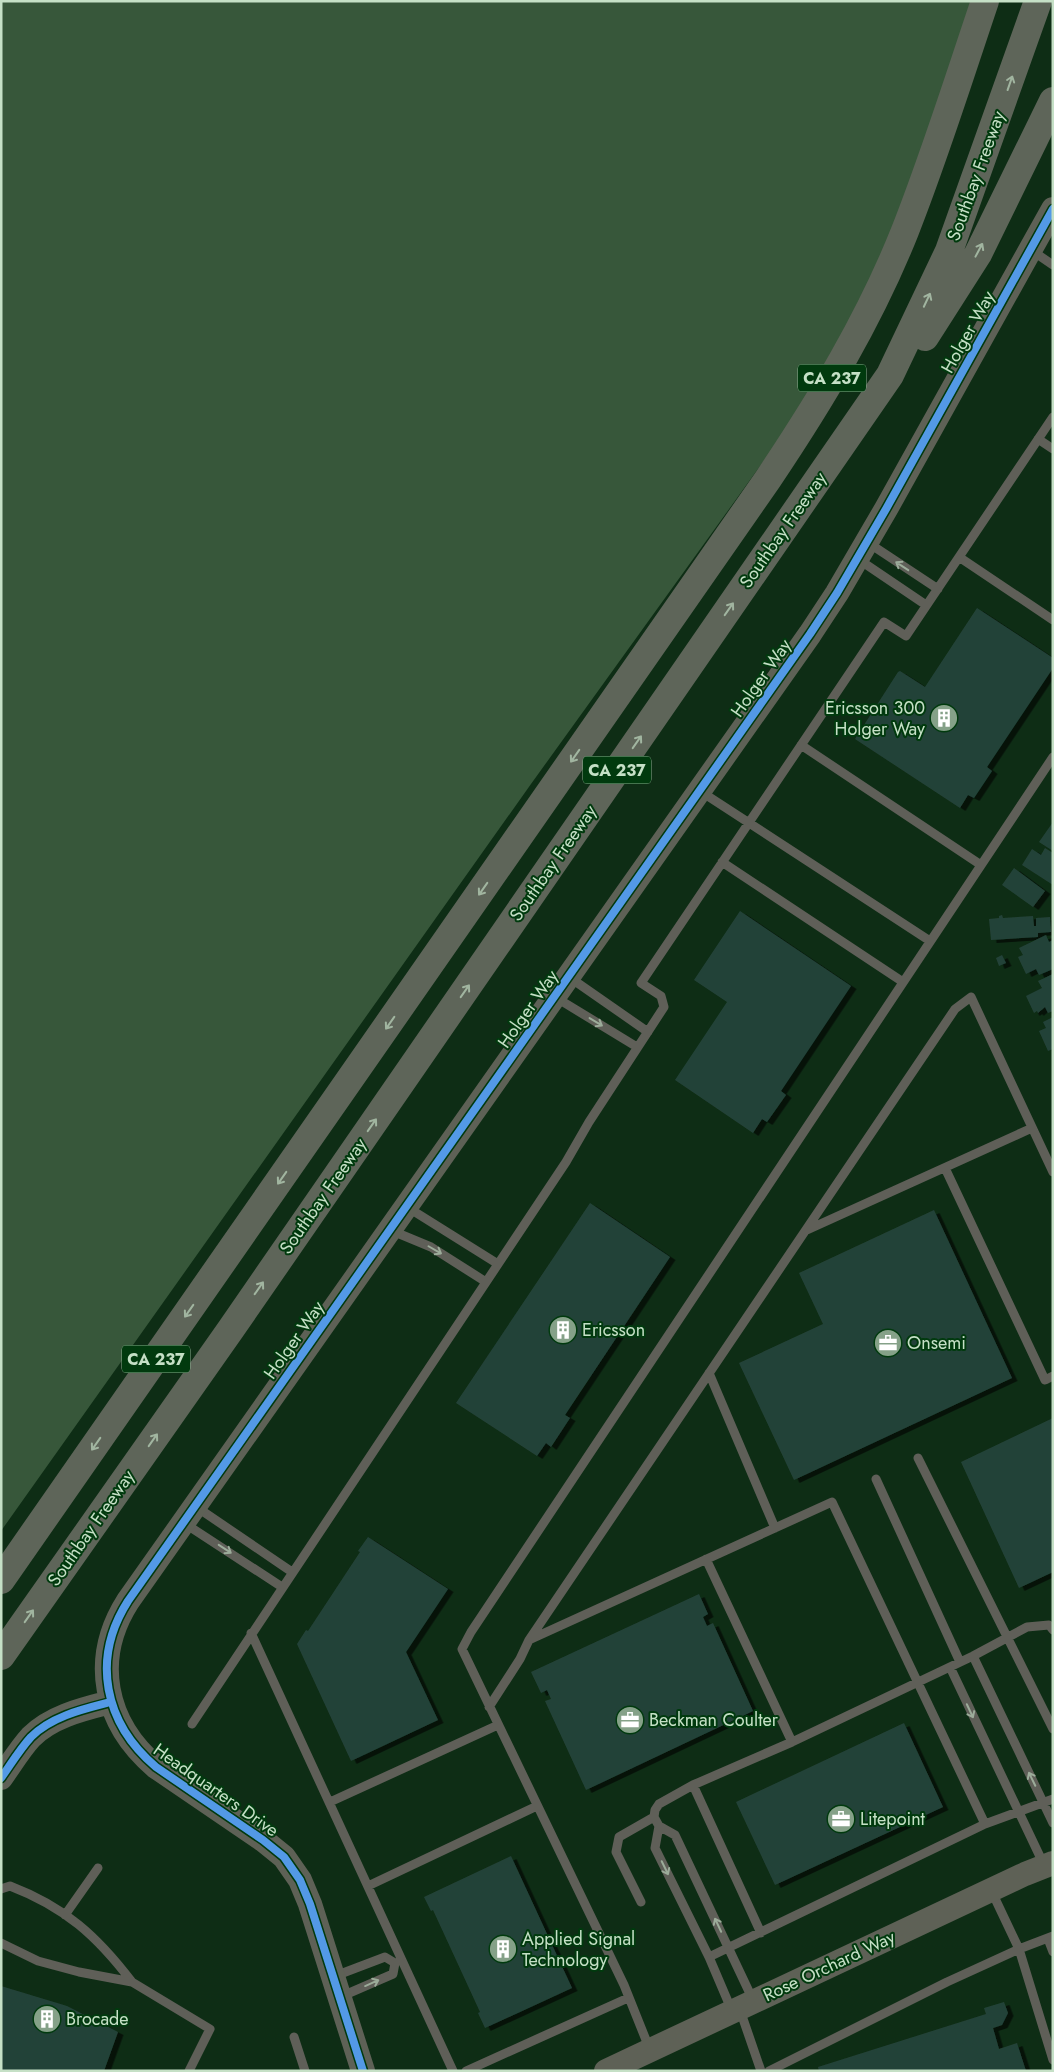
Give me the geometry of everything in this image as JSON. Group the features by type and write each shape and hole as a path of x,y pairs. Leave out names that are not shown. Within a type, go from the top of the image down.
{"highway":[{"name":"CA 237","path":"1,1580 779,464 816,408 861,326 905,231 985,1"},
{"path":"603,716 632,694 660,659 747,534 855,372 911,248 949,150 1000,1"},
{"name":"Southbay Freeway","path":"1,1656 237,1320 890,375 949,251 1038,1"},
{"path":"890,375 925,338 978,254 1053,101"}],"street":[{"name":"Holger Way","path":"112,1702 107,1660 111,1636 125,1607 810,634 862,551 1039,240 1053,210"},
{"path":"1,1778 31,1738 43,1728 59,1718 112,1702"},
{"name":"Headquarters Drive","path":"112,1702 119,1722 140,1754 263,1840 284,1857 300,1880 337,1987 360,2070"},
{"name":"Rose Orchard Way","path":"606,2071 991,1890 1049,1865"}],"lane":[{"path":"1039,240 1053,265"},
{"path":"192,1724 566,1162 589,1122 664,1007 662,996 641,983 884,622 906,636 1053,417"},
{"path":"1038,439 1053,449"},
{"path":"862,551 938,589"},
{"path":"862,551 926,605"},
{"path":"959,557 1053,620"},
{"path":"801,745 981,865"},
{"path":"650,2050 620,1976 462,1649 471,1632 1053,756"},
{"path":"700,791 930,941"},
{"path":"722,862 903,982"},
{"path":"568,977 648,1032"},
{"path":"555,996 637,1047"},
{"path":"489,1707 520,1659 529,1640 955,1009 971,997 1053,1172"},
{"path":"806,1230 1032,1128"},
{"path":"944,1168 1045,1380 1053,1376"},
{"path":"406,1206 498,1264"},
{"path":"390,1230 431,1247 486,1282"},
{"path":"709,1373 775,1528"},
{"path":"918,1458 1053,1729"},
{"path":"876,1479 960,1662"},
{"path":"529,1640 832,1502 985,1824"},
{"path":"190,1514 292,1572"},
{"path":"190,1514 282,1587"},
{"path":"706,1559 792,1742"},
{"path":"761,2071 742,2007 729,1948 675,1836 659,1826 654,1817 655,1810 659,1804 693,1786 792,1742 973,1656 1027,1627 1049,1625 1053,1630"},
{"path":"251,1633 368,1886 398,1961 453,2071"},
{"path":"973,1656 1053,1823"},
{"path":"950,1666 1018,1812 1049,1865"},
{"path":"330,1802 498,1725"},
{"path":"693,1786 761,1933"},
{"path":"708,1957 985,1824 1053,1799"},
{"path":"368,1886 537,1806"},
{"path":"641,1902 616,1852 617,1844 619,1837 654,1817"},
{"path":"659,1826 655,1848 708,1957 742,2007"},
{"path":"65,1915 98,1868"},
{"path":"1,1889 10,1886 47,1902 84,1928 103,1947 132,1982 210,2029 189,2071"},
{"path":"991,1890 1019,1949 1053,2060"},
{"path":"769,2071 1019,1949 1051,1938 1053,1952"},
{"path":"1,1943 38,1961 79,1972 132,1982"},
{"path":"337,1987 385,1957 398,1961"},
{"path":"337,1987 393,1974 398,1961"},
{"path":"466,2071 628,1998"},
{"path":"294,2037 305,2071"}],"green space":[{"path":"1,1 975,1 861,326 531,784 1,1531"}],"building":[{"name":"Ericsson 300 Holger Way","path":"977,608 1053,658 1053,668 987,767 992,771 974,798 968,795 960,808 855,739 898,672 900,671 925,687"},
{"path":"1053,822 1053,851 1039,842"},
{"path":"1045,848 1053,853 1053,885 1022,865 1032,849 1041,855"},
{"path":"1014,868 1045,891 1033,907 1002,885"},
{"path":"740,911 851,986 781,1091 786,1095 767,1122 762,1119 753,1133 675,1080 727,1002 694,980"},
{"path":"1002,915 1003,918 1033,916 1034,926 1036,926 1036,918 1050,917 1051,932 1038,933 1038,937 991,940 989,919 999,918"},
{"path":"1046,935 1049,942 1053,940 1053,969 1039,975 1036,969 1026,974 1018,957 1023,955 1019,948"},
{"path":"1002,955 1006,963 999,966 996,958"},
{"path":"1053,974 1053,1011 1048,1013 1045,1007 1038,1013 1037,1011 1034,1013 1026,996 1042,988 1038,981"},
{"path":"1053,1017 1053,1049 1048,1051 1039,1031 1046,1028 1043,1022"},
{"name":"Ericsson","path":"590,1203 670,1257 565,1415 570,1418 551,1447 546,1443 537,1456 456,1403"},
{"name":"Onsemi","path":"934,1210 1012,1378 794,1480 739,1363 823,1324 799,1273"},
{"path":"1053,1418 1053,1572 1019,1588 961,1462"},
{"path":"368,1537 448,1589 406,1652 438,1720 351,1761 297,1644 306,1630 308,1631"},
{"path":"699,1594 708,1614 703,1617 707,1626 713,1623 753,1711 586,1790 545,1701 551,1699 547,1690 541,1693 531,1672"},
{"path":"904,1723 943,1807 775,1885 736,1802"},
{"name":"Applied Signal Technology","path":"511,1856 572,1988 485,2028 478,2013 480,2012 433,1910 431,1911 424,1897"},
{"name":"Brocade","path":"1,1986 67,2006 118,2032 104,2071 1,2071"},
{"path":"1004,2002 1008,2013 1002,2025 993,2028 999,2049 1017,2043 1026,2071 819,2071 818,2067 986,2014 984,2008"}],"cycle path":[{"path":"363,2071 310,1904 300,1880 284,1857 263,1840 156,1767 138,1750 124,1731 109,1689 107,1667 109,1645 116,1623 128,1601 810,634 837,593 886,509 1053,209"},
{"path":"1,1778 23,1746 39,1730 69,1714 111,1702"}],"place":[{"name":"Ericsson 300 Holger Way","path":"944,718"},
{"name":"Ericsson","path":"563,1330"},
{"name":"Onsemi","path":"888,1343"},
{"name":"Beckman Coulter","path":"630,1720"},
{"name":"Litepoint","path":"841,1819"},
{"name":"Applied Signal Technology","path":"503,1949"},
{"name":"Brocade","path":"47,2019"}]}
